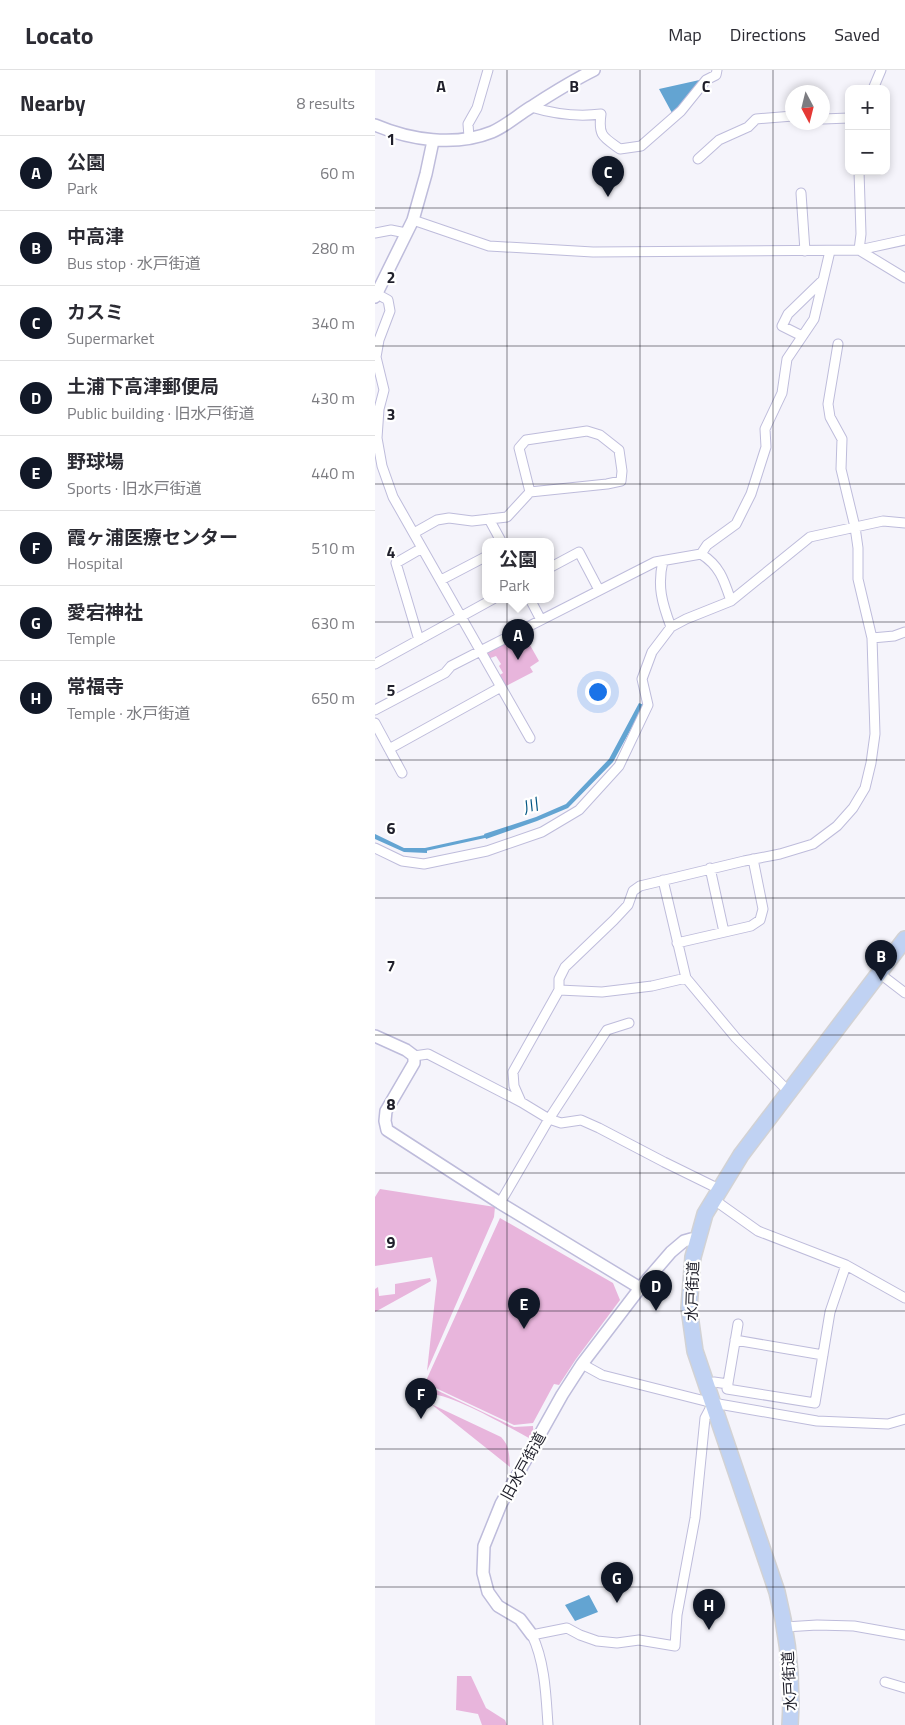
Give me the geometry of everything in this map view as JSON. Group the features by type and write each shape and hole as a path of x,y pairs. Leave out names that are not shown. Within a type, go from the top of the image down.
{"highway":[{"name":"水戸街道","path":"790,1725 790,1669 785,1628 770,1568 695,1351 689,1308 691,1275 697,1240 705,1214 716,1194 741,1155 905,939"}],"street":[{"path":"469,137 468,124 477,108 489,70"},
{"path":"375,125 401,134 433,140 469,137 491,132 594,70"},
{"path":"531,107 575,116 601,114 599,128 604,138 620,149 641,146 681,111 706,80 715,75 717,70"},
{"path":"875,85 881,70"},
{"path":"697,159 719,140 748,127 756,119 785,117"},
{"path":"830,119 845,118"},
{"path":"433,140 413,220 376,295 388,300 390,311 375,356 383,390 378,401 376,440 382,466 393,497 530,738"},
{"path":"859,175 861,234 859,250"},
{"path":"801,193 805,251"},
{"path":"413,220 489,246 593,252 859,250 905,240"},
{"path":"375,233 391,230 406,233"},
{"path":"859,250 905,278"},
{"path":"375,710 445,673 451,666 655,562 701,554 707,546 736,524 751,494 766,447 765,429 782,393 787,359 814,319 821,282 830,251"},
{"path":"802,336 782,326 788,314 821,282"},
{"path":"521,1102 514,1086 513,1072 559,990 559,979 565,967 628,905 633,891 640,886 710,868 780,854 813,844 837,826 853,808 865,788 875,734 872,638 857,579 855,527 841,469 842,439 830,418 828,404 838,344"},
{"path":"414,533 437,520 449,518 472,521 507,517 529,492 621,481 622,471 619,450 600,435 587,431 526,440 519,448 529,492"},
{"path":"489,519 499,538"},
{"path":"375,848 402,862 424,864 487,850 542,832 579,810 619,766 649,706 642,679 652,652 671,627 685,619 731,601 810,537 883,521 905,523"},
{"path":"419,640 396,563 422,548"},
{"path":"554,565 579,552 599,590"},
{"path":"701,554 713,562 723,578 731,601"},
{"path":"441,580 482,559"},
{"path":"663,561 659,576 662,603 671,627"},
{"path":"375,664 486,603"},
{"path":"532,603 541,620"},
{"path":"872,638 894,636 905,632"},
{"path":"389,749 501,687"},
{"path":"375,723 402,772"},
{"path":"677,943 751,926 760,920 763,909 753,859"},
{"path":"710,868 724,932"},
{"path":"663,880 686,978 736,1038 789,1092"},
{"path":"879,973 905,993"},
{"path":"559,990 602,992 652,986 686,978"},
{"path":"500,1203 549,1119 607,1030 629,1023"},
{"path":"375,1036 406,1050 414,1056 428,1054 521,1102 549,1119 561,1122 581,1120 619,1138 716,1194 758,1230 847,1265 905,1298"},
{"path":"414,1056 414,1063 386,1111 385,1121 387,1130 500,1203 639,1288"},
{"name":"旧水戸街道","path":"548,1725 538,1646 520,1620 498,1606 488,1592 483,1573 484,1546 501,1504 562,1395 582,1364 639,1288 678,1244 688,1240 697,1240"},
{"path":"738,1324 727,1389 815,1402 830,1312 847,1265"},
{"path":"735,1340 823,1355"},
{"path":"582,1364 602,1375 713,1403 817,1420 888,1424 905,1419"},
{"path":"706,1385 714,1382 728,1384"},
{"path":"532,1635 567,1628 597,1641 617,1643 639,1640 675,1646 677,1614 695,1518 705,1418 713,1403"},
{"path":"785,1628 817,1625 854,1626 905,1635"},
{"path":"885,1682 905,1688"}],"shaded area":[{"path":"522,631 539,661 530,667 533,672 504,687 498,676 503,673 499,666 501,664 496,656 488,659 486,651"},
{"path":"380,1189 495,1207 494,1217 427,1371 437,1281 432,1257 375,1266 375,1197"},
{"path":"500,1218 613,1283 620,1300 559,1385 554,1384 533,1423 514,1425 425,1383"},
{"path":"430,1278 431,1281 375,1312 375,1289 378,1287 379,1296 395,1294 395,1284"},
{"path":"426,1385 514,1427 533,1426 534,1441 465,1405 451,1399 425,1393"},
{"path":"431,1404 501,1437 508,1447 510,1467"},
{"path":"457,1676 471,1676 486,1708 505,1720 507,1725 482,1725 478,1714 456,1710"}],"water":[{"path":"704,79 679,109 672,113 659,89"},
{"path":"639,703 644,705 613,762 568,808 486,839 484,834 536,817 566,804 609,759"},
{"path":"375,834 404,848 427,848 427,853 404,852 375,839"},
{"path":"589,1595 598,1612 575,1621 565,1605"}],"waterway":[{"name":"川","path":"423,850 487,836"}],"place":[{"name":"カスミ","path":"608,197"},
{"name":"公園","path":"518,660"},
{"name":"中高津","path":"881,981"},
{"name":"土浦下高津郵便局","path":"656,1311"},
{"name":"野球場","path":"524,1329"},
{"name":"霞ヶ浦医療センター","path":"421,1419"},
{"name":"愛宕神社","path":"617,1603"},
{"name":"常福寺","path":"709,1630"}]}
